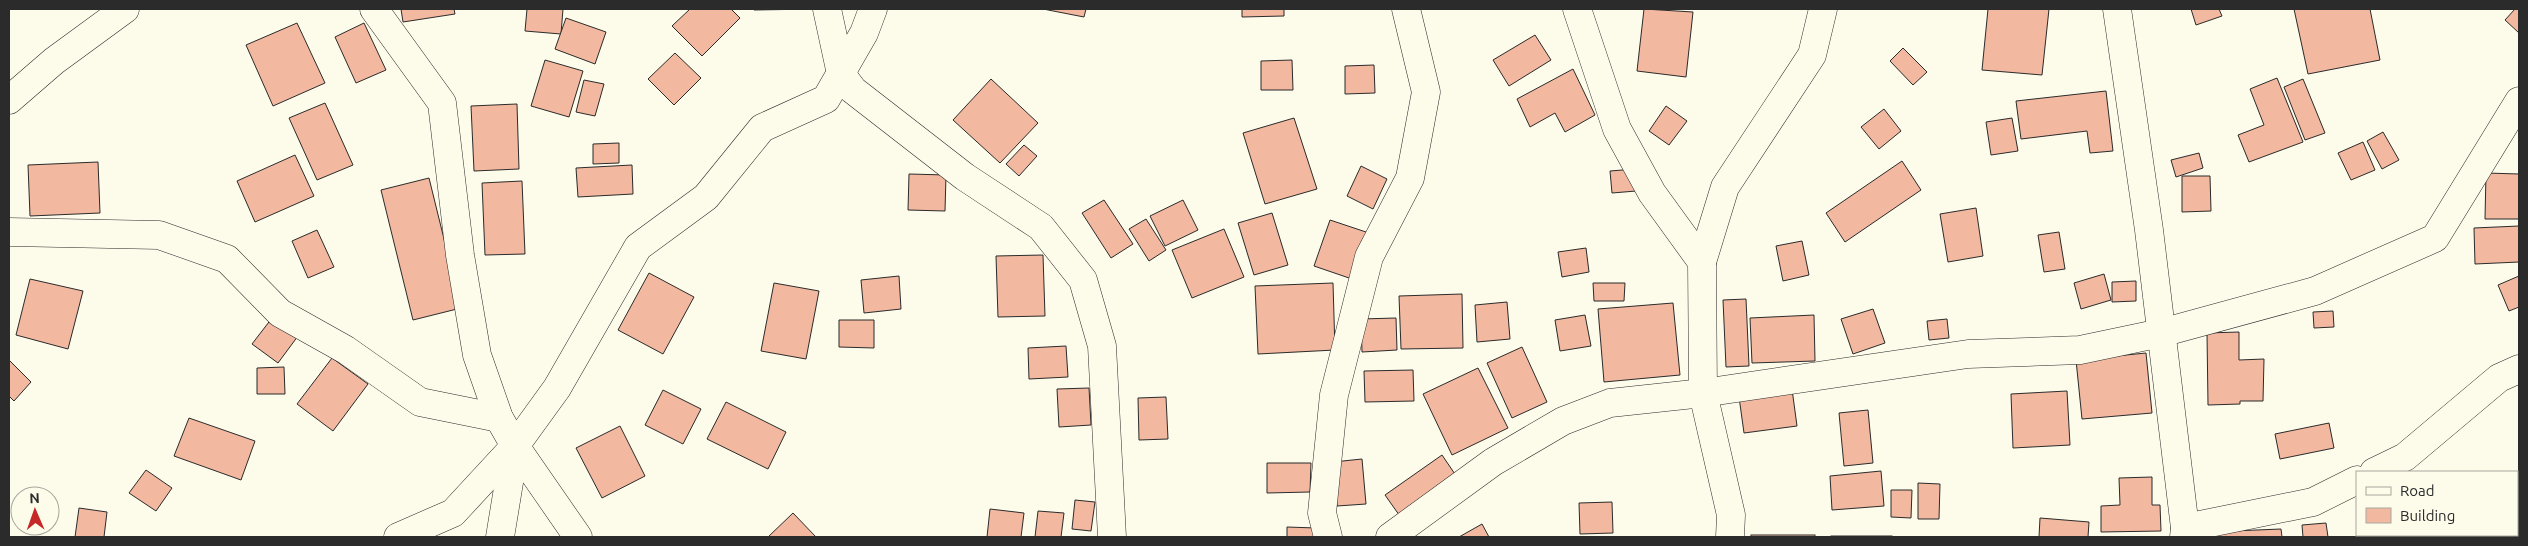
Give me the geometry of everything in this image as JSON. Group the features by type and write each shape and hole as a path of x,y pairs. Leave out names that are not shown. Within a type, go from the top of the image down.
{"street":[{"path":"9,100 54,61 125,9"},
{"path":"374,9 442,104 460,256 477,355 499,418 515,446 578,537"},
{"path":"827,9 841,74 853,90 964,177 1041,227 1083,280 1102,346 1112,537"},
{"path":"398,537 453,513 515,446 557,388 638,247 706,197 762,128 826,99 864,33 873,9"},
{"path":"1328,537 1322,513 1334,395 1370,257 1410,178 1426,92 1406,9"},
{"path":"1577,9 1617,129 1652,193 1702,262"},
{"path":"1730,537 1731,515 1703,392 1702,262 1725,187 1812,55 1823,9"},
{"path":"2117,9 2161,333 2185,533 2313,502 2356,480"},
{"path":"1390,537 1493,462 1562,420 1610,403 1703,392 1968,354 2080,350 2161,333 2315,291 2435,238 2519,101"},
{"path":"9,232 159,235 227,259 280,313 346,350 420,402 499,418"},
{"path":"2376,471 2406,457 2500,378 2519,369"},
{"path":"500,537 515,446"}],"building":[{"path":"401,9 454,9 455,14 403,22"},
{"path":"527,9 563,9 561,34 525,31"},
{"path":"690,9 731,9 740,18 702,56 672,26"},
{"path":"754,9 817,9 754,10"},
{"path":"1043,9 1086,9 1084,17"},
{"path":"1242,9 1284,9 1284,16 1242,17"},
{"path":"1644,9 1693,12 1686,77 1637,71"},
{"path":"1988,9 2049,9 2042,75 1982,70"},
{"path":"2191,9 2219,9 2222,16 2196,25"},
{"path":"2294,9 2370,9 2380,60 2308,74"},
{"path":"2515,9 2519,9 2519,33 2505,20"},
{"path":"566,18 606,32 595,64 555,49"},
{"path":"297,23 325,83 273,106 246,45"},
{"path":"364,23 386,70 356,83 335,37"},
{"path":"1535,35 1551,60 1509,86 1493,60"},
{"path":"1903,48 1927,72 1913,85 1890,61"},
{"path":"675,53 701,78 674,105 648,79"},
{"path":"545,60 583,71 569,117 531,106"},
{"path":"1292,60 1293,90 1261,90 1261,61"},
{"path":"1374,65 1375,93 1345,94 1345,66"},
{"path":"1573,69 1595,115 1565,132 1555,113 1530,127 1517,99"},
{"path":"2277,78 2303,142 2249,162 2238,135 2264,125 2250,89"},
{"path":"991,79 1038,123 1000,163 953,120"},
{"path":"2303,79 2325,133 2305,140 2284,87"},
{"path":"584,80 604,84 595,116 576,112"},
{"path":"2106,91 2113,151 2090,153 2087,131 2021,139 2016,101"},
{"path":"325,103 353,165 317,180 289,118"},
{"path":"517,104 519,169 474,171 471,106"},
{"path":"1666,106 1687,121 1669,145 1649,131"},
{"path":"1884,109 1901,131 1879,149 1861,127"},
{"path":"1294,118 1317,189 1265,204 1243,133"},
{"path":"2012,118 2018,151 1991,155 1986,122"},
{"path":"2383,132 2399,160 2382,169 2367,141"},
{"path":"2363,142 2375,170 2351,180 2338,153"},
{"path":"619,143 619,163 593,164 593,144"},
{"path":"1024,145 1037,156 1019,176 1006,164"},
{"path":"2199,153 2203,168 2176,177 2171,160"},
{"path":"295,155 314,196 255,222 237,181"},
{"path":"1902,161 1921,190 1845,242 1826,213"},
{"path":"98,162 100,213 30,216 28,165"},
{"path":"632,165 633,194 578,197 576,168"},
{"path":"1361,166 1387,179 1373,209 1347,196"},
{"path":"1635,169 1636,191 1612,193 1610,171"},
{"path":"2486,173 2519,174 2519,219 2485,219"},
{"path":"909,174 946,175 945,211 908,210"},
{"path":"2182,176 2210,176 2211,211 2182,212"},
{"path":"429,178 461,308 413,320 381,190"},
{"path":"522,181 525,254 485,255 482,183"},
{"path":"1104,200 1133,244 1111,258 1082,213"},
{"path":"1183,200 1198,230 1165,246 1150,216"},
{"path":"1976,208 1983,256 1948,262 1940,214"},
{"path":"1272,213 1288,265 1254,275 1238,223"},
{"path":"1146,219 1166,250 1149,261 1129,229"},
{"path":"1330,220 1369,233 1352,279 1314,266"},
{"path":"2519,226 2519,262 2475,264 2474,228"},
{"path":"1224,229 1244,277 1192,298 1172,250"},
{"path":"317,230 334,267 308,278 292,241"},
{"path":"2059,232 2065,269 2044,272 2038,235"},
{"path":"1802,241 1809,275 1783,281 1776,246"},
{"path":"1586,248 1589,272 1562,277 1558,252"},
{"path":"1043,255 1045,316 998,317 996,256"},
{"path":"649,273 694,297 663,354 618,330"},
{"path":"2104,274 2111,300 2081,309 2074,283"},
{"path":"899,276 901,309 864,313 861,280"},
{"path":"2519,276 2519,307 2509,311 2498,285"},
{"path":"30,279 83,291 68,349 16,335"},
{"path":"2136,281 2136,301 2112,302 2112,282"},
{"path":"774,283 819,291 806,359 761,351"},
{"path":"1333,283 1335,350 1258,354 1255,286"},
{"path":"1593,283 1625,283 1624,301 1594,301"},
{"path":"1462,294 1463,348 1401,349 1399,296"},
{"path":"1746,299 1749,366 1726,367 1723,300"},
{"path":"1507,302 1510,339 1477,342 1475,305"},
{"path":"1673,303 1680,375 1604,382 1598,309"},
{"path":"1873,309 1885,343 1853,354 1841,319"},
{"path":"2333,311 2334,327 2314,328 2313,312"},
{"path":"1585,315 1591,346 1560,351 1555,320"},
{"path":"1814,315 1815,361 1752,363 1750,318"},
{"path":"272,318 298,336 278,363 252,344"},
{"path":"1396,318 1397,350 1362,352 1361,319"},
{"path":"1947,319 1949,338 1929,340 1927,321"},
{"path":"839,320 874,320 874,348 839,347"},
{"path":"2239,332 2239,360 2264,359 2263,401 2240,401 2240,404 2208,405 2207,333"},
{"path":"1066,346 1068,377 1029,379 1028,348"},
{"path":"1522,347 1547,402 1512,418 1487,363"},
{"path":"2146,353 2152,413 2082,419 2076,360"},
{"path":"332,358 368,384 333,431 297,404"},
{"path":"9,360 31,382 14,401 9,396"},
{"path":"284,367 285,394 257,394 257,368"},
{"path":"1478,368 1508,428 1452,455 1423,394"},
{"path":"1413,370 1414,401 1365,402 1364,371"},
{"path":"1089,388 1091,425 1059,427 1057,389"},
{"path":"1792,389 1797,426 1744,433 1739,397"},
{"path":"663,390 701,409 683,444 645,425"},
{"path":"2067,391 2070,445 2013,448 2011,394"},
{"path":"1166,397 1168,439 1139,440 1138,398"},
{"path":"726,402 786,432 768,469 707,439"},
{"path":"1868,410 1873,463 1844,466 1839,413"},
{"path":"189,418 255,441 241,480 174,456"},
{"path":"2329,423 2334,448 2280,459 2275,434"},
{"path":"620,426 645,476 602,498 576,448"},
{"path":"1442,455 1459,480 1402,519 1385,495"},
{"path":"1362,459 1366,504 1337,506 1333,462"},
{"path":"1267,463 1311,463 1310,492 1267,493"},
{"path":"146,470 172,488 156,511 129,493"},
{"path":"1881,471 1884,506 1832,510 1830,476"},
{"path":"2152,477 2152,505 2160,505 2161,531 2101,532 2101,506 2120,505 2119,478"},
{"path":"1918,483 1940,484 1939,519 1918,519"},
{"path":"1891,490 1912,490 1911,518 1891,517"},
{"path":"1075,500 1095,502 1091,531 1072,529"},
{"path":"1612,502 1613,533 1580,534 1579,503"},
{"path":"79,508 107,512 104,537 75,537"},
{"path":"990,509 1024,513 1021,537 987,537"},
{"path":"1038,511 1064,513 1061,537 1035,537"},
{"path":"793,513 816,537 768,537"},
{"path":"2040,518 2089,522 2088,537 2039,537"},
{"path":"2326,523 2328,537 2303,537 2302,525"},
{"path":"1482,524 1489,537 1459,537"},
{"path":"1287,527 1316,528 1315,537 1287,537"},
{"path":"2281,529 2282,537 2208,537 2208,532"},
{"path":"1751,535 1815,535 1815,537 1751,537"},
{"path":"1892,536 1892,537 1831,537"},
{"path":"2390,536 2416,536 2416,537"}]}
